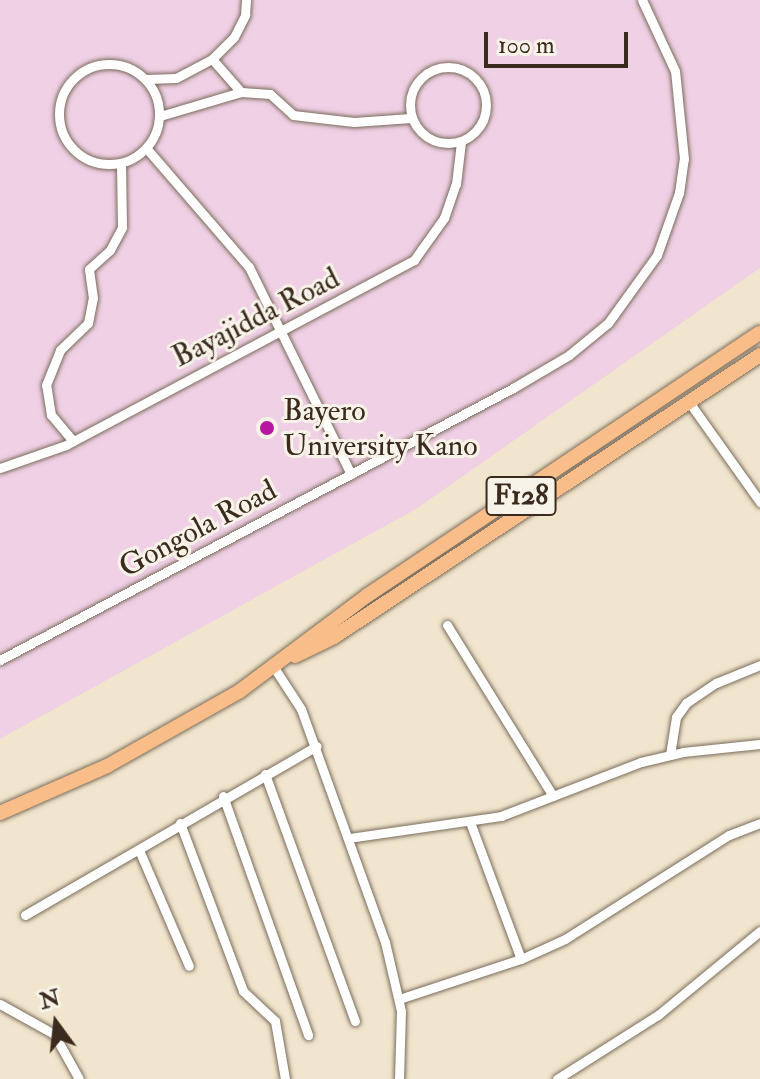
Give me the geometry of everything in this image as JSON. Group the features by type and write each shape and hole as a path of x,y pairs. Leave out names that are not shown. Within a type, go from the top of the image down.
{"main road":[{"name":"F128","path":"0,813 152,742 278,663 368,595 760,333"},
{"name":"F128","path":"278,663 334,637 760,355"}],"street":[{"path":"146,79 160,116 147,149 121,163 91,161 67,143 61,129 61,99 67,86 91,67 120,64 146,79 176,78 212,59 234,37 245,15 246,0"},
{"name":"Gongola Road","path":"0,660 569,355 608,323 650,266 679,193 685,131 675,71 642,0"},
{"path":"212,59 241,92"},
{"name":"Bayajidda Road","path":"0,468 73,441 283,334 395,272 425,249 451,201 461,142 481,124 485,112 482,87 464,70 438,67 427,72 411,92 411,118"},
{"path":"160,116 241,92 270,94 293,115 305,119 354,122 411,118 426,137 461,142"},
{"path":"147,149 227,236 283,334 351,474"},
{"path":"73,441 51,415 46,385 60,350 88,323 93,298 89,269 110,250 122,227 121,163"},
{"path":"689,402 760,502"},
{"path":"447,625 553,796"},
{"path":"278,663 316,746 349,838 399,999 399,1079"},
{"path":"670,755 676,717 686,703 716,683 760,665"},
{"path":"349,838 470,822 670,755 760,744"},
{"path":"25,915 139,850 223,796 316,746"},
{"path":"265,774 355,1021"},
{"path":"223,796 308,1035"},
{"path":"470,822 521,959"},
{"path":"180,823 243,991 275,1021 285,1079"},
{"path":"399,999 521,959 565,939 729,835 760,823"},
{"path":"139,850 189,966"},
{"path":"557,1079 658,1015 760,931"},
{"path":"0,1004 54,1034 79,1079"}],"shaded area":[{"name":"Bayero University Kano","path":"0,0 760,0 760,268 416,509 0,739"}],"place":[{"name":"Bayero University Kano","path":"267,428"}]}
